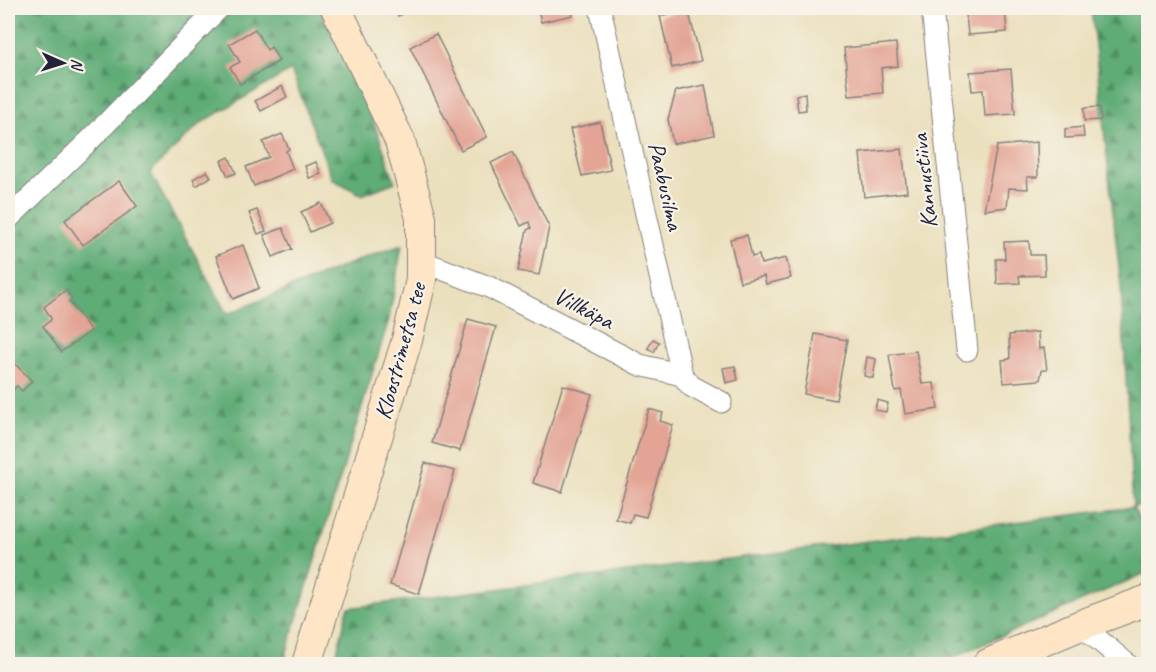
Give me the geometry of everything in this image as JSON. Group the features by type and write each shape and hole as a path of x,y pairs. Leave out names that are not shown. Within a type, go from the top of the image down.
{"main road":[{"name":"Kloostrimetsa tee","path":"307,664 407,339 421,280 421,218 400,141 336,8"},
{"path":"1009,661 1081,625 1149,600"}],"street":[{"path":"8,219 91,139 219,8"},
{"name":"Paabusilma","path":"600,8 682,375"},
{"name":"Kannustiiva","path":"932,8 967,350"},
{"name":"Villkäpa","path":"421,261 489,287 640,365 682,375 691,386 721,402"},
{"path":"1081,625 1127,664"}],"green space":[{"path":"8,8 320,8 365,97 395,182 362,195 332,179 291,70 201,123 150,172 227,314 364,258 402,245 389,319 283,664 8,664"},
{"path":"1091,8 1148,8 1148,504 1133,507 1121,287"},
{"path":"1133,507 1148,537 1148,572 938,664 334,664 348,608"}],"building":[{"path":"394,8 416,8 398,16"},
{"path":"538,8 571,8 573,15 541,22"},
{"path":"975,8 1005,8 1007,32 968,35 966,14 975,13"},
{"path":"688,9 701,61 672,68 660,16"},
{"path":"255,29 267,50 271,47 279,61 240,84 230,67 240,62 229,44"},
{"path":"436,34 487,137 461,150 410,47"},
{"path":"896,43 898,66 881,68 883,93 849,96 844,48"},
{"path":"1011,69 1015,114 985,116 983,90 972,91 970,72"},
{"path":"705,85 714,135 673,144 668,119 676,91"},
{"path":"282,86 287,97 261,111 255,101"},
{"path":"805,93 806,110 798,111 796,95"},
{"path":"1100,107 1101,120 1084,121 1084,108"},
{"path":"600,122 611,170 582,176 570,129"},
{"path":"1083,127 1084,137 1065,138 1065,129"},
{"path":"282,134 289,149 286,151 293,169 254,186 246,167 269,157 263,142"},
{"path":"1037,142 1038,177 1027,177 1028,189 1009,188 1007,207 984,210 997,146"},
{"path":"902,149 907,192 864,197 860,153"},
{"path":"513,152 549,227 539,275 518,271 527,230 531,228 529,222 521,226 491,163"},
{"path":"229,157 236,173 228,176 221,161"},
{"path":"316,162 321,174 309,178 305,166"},
{"path":"207,171 211,177 196,186 193,179"},
{"path":"119,181 137,206 83,245 65,220"},
{"path":"321,203 330,223 310,232 301,212"},
{"path":"257,210 266,231 258,234 249,213"},
{"path":"283,228 292,249 273,257 264,235"},
{"path":"747,235 752,257 759,255 761,264 786,258 791,278 766,284 764,276 740,282 730,239"},
{"path":"1029,241 1030,255 1044,255 1045,275 1019,276 1020,283 997,284 996,259 1005,259 1004,242"},
{"path":"243,245 259,288 233,299 216,256"},
{"path":"66,290 72,299 69,301 91,331 61,352 43,326 51,320 44,307"},
{"path":"468,319 496,327 460,451 432,443"},
{"path":"1038,332 1039,349 1044,348 1047,370 1042,370 1040,380 1004,383 1002,360 1010,359 1009,335"},
{"path":"815,334 847,340 836,400 804,394"},
{"path":"653,339 659,342 654,352 648,348"},
{"path":"916,351 922,384 934,383 938,409 905,414 901,390 895,391 889,355"},
{"path":"8,357 32,381 22,391 17,386 8,395"},
{"path":"867,357 876,359 873,378 864,376"},
{"path":"735,366 738,380 726,383 723,368"},
{"path":"563,385 592,394 562,492 533,483"},
{"path":"877,400 888,403 886,412 875,410"},
{"path":"649,409 663,413 660,421 673,425 646,517 633,514 630,523 616,519"},
{"path":"425,463 455,471 419,594 390,585"}]}
